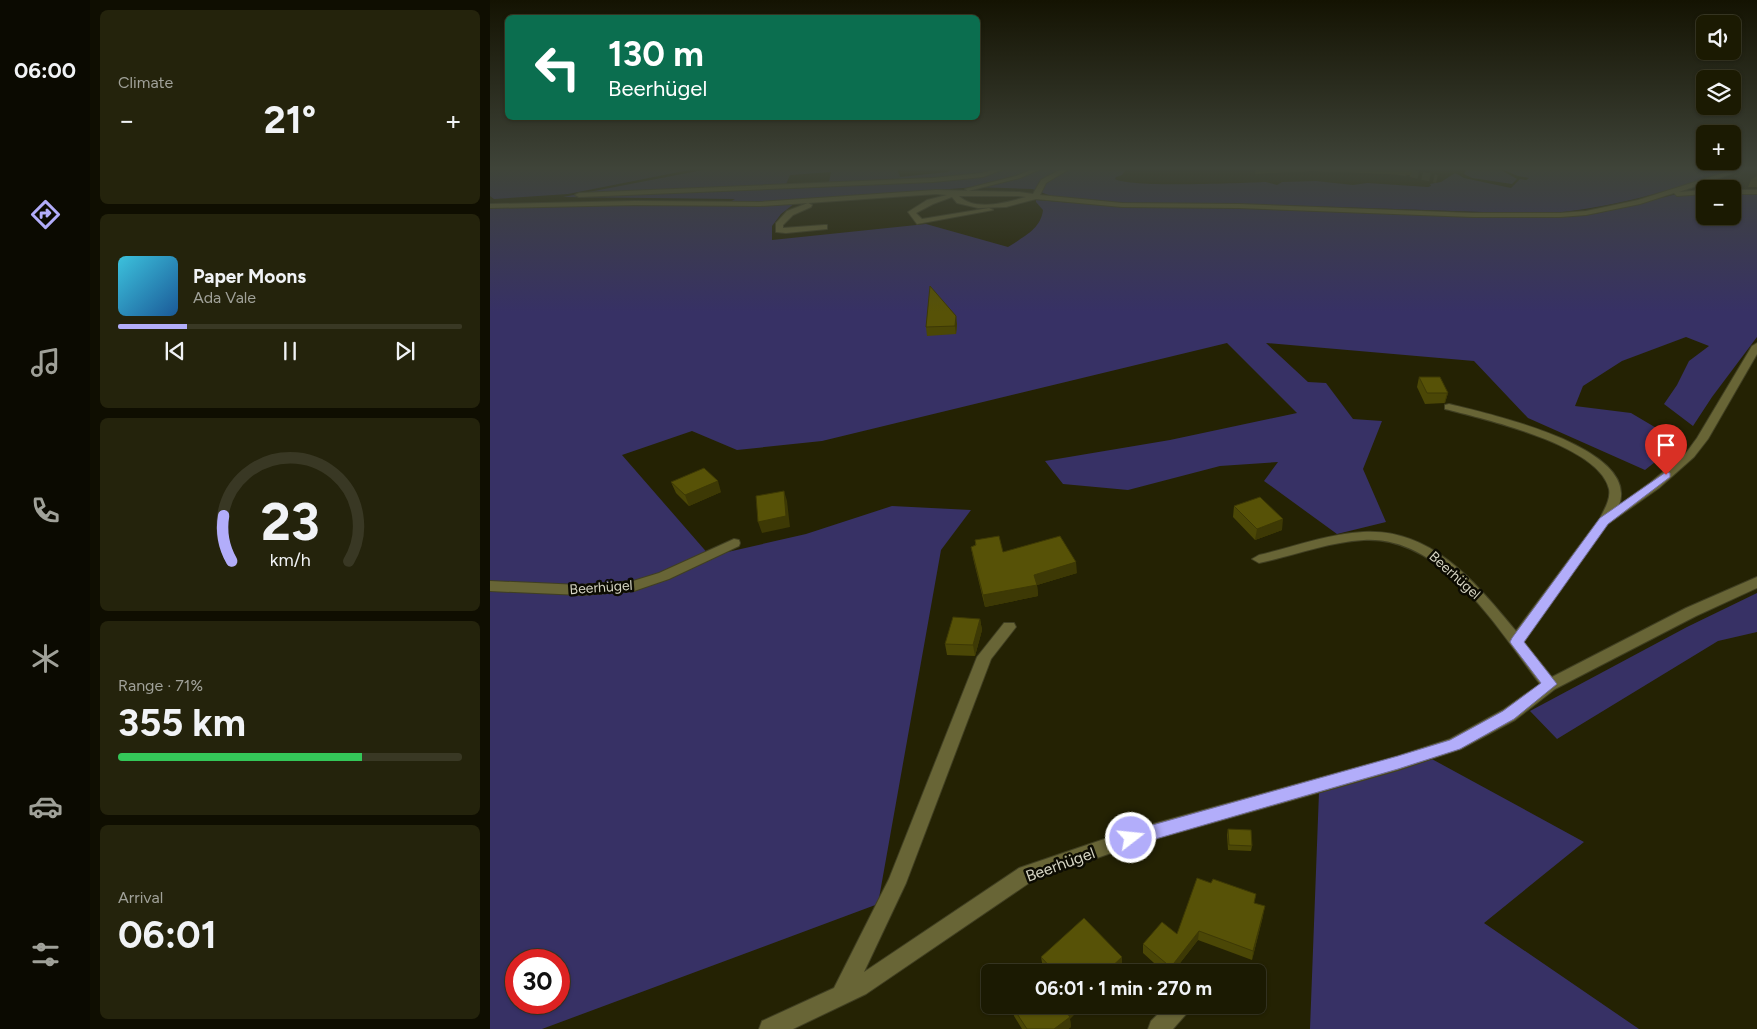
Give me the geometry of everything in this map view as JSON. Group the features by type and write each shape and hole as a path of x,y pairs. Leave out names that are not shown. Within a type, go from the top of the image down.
{"street":[{"path":"787,216 779,230 824,227"},
{"path":"915,216 920,222 958,216"},
{"path":"1604,521 1655,485 1690,455 1702,439 1757,346"},
{"path":"1449,407 1486,416 1553,438 1579,451 1600,465 1615,488 1616,495 1604,521 1516,642"},
{"name":"Beerhügel","path":"1259,559 1362,536 1389,537 1415,544 1446,563 1477,593 1550,684"},
{"name":"Beerhügel","path":"490,586 581,590 634,586 664,576 734,543"},
{"name":"Beerhügel","path":"770,1029 859,987 1026,874 1131,838 1398,763 1454,744 1508,715 1550,684 1691,612 1757,582"},
{"path":"842,994 897,883 984,657 1009,627"},
{"path":"1159,1029 1173,1014"}],"shaded area":[{"path":"490,216 779,216 772,226 772,240 926,224 1008,247 1030,232 1042,216 1696,216 1696,225 1741,225 1741,216 1757,216 1757,337 1712,397 1693,426 1664,404 1677,385 1689,361 1709,346 1686,337 1622,361 1583,386 1575,406 1631,413 1680,442 1645,470 1528,418 1474,361 1266,343 1308,382 1326,383 1353,419 1382,421 1363,469 1386,522 1337,534 1264,481 1278,462 1220,466 1128,490 1063,484 1045,461 1170,440 1297,413 1227,343 822,441 737,450 692,431 622,455 710,556 806,534 892,506 971,510 941,550 878,904 542,1029 490,1029"},
{"path":"1757,593 1757,632 1718,641 1557,739 1530,711 1687,627"},
{"path":"1430,758 1584,842 1484,923 1639,1029 1310,1029 1319,792"}],"building":[{"path":"930,286 956,316 955,326 926,327"},
{"path":"1419,377 1440,377 1448,393 1427,393"},
{"path":"704,468 718,481 685,495 671,482"},
{"path":"784,491 786,516 758,522 756,496"},
{"path":"1260,497 1283,519 1257,529 1234,506"},
{"path":"999,536 1003,552 1060,536 1076,562 1034,575 1037,585 983,595 971,547 976,545 975,540"},
{"path":"953,617 980,619 973,645 945,644"},
{"path":"1228,829 1251,830 1252,846 1229,845"},
{"path":"1197,878 1211,883 1213,879 1256,894 1254,903 1265,906 1253,951 1199,931 1173,964 1167,964 1143,944 1162,922 1177,934"},
{"path":"1084,918 1122,957 1115,964 1048,964 1041,957"},
{"path":"1017,1014 1068,1014 1070,1017 1054,1029 1027,1029"}],"route":[{"path":"1131,838 1398,763 1454,744 1508,715 1550,684 1516,642 1604,521 1666,475"}]}
